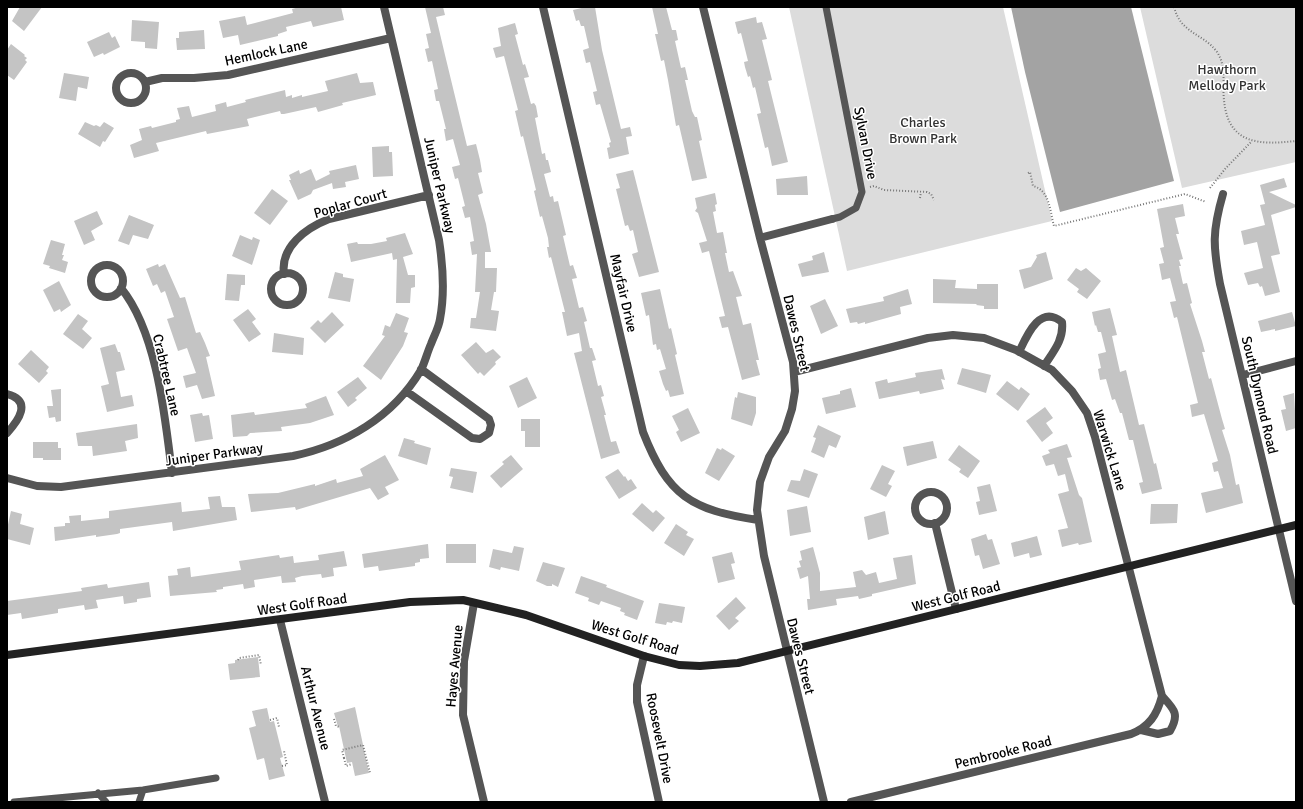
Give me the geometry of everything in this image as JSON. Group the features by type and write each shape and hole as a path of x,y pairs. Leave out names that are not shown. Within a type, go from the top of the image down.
{"street":[{"name":"Juniper Parkway","path":"7,478 37,486 61,487 293,456 319,450 347,439 374,421 406,391 421,369 440,320 443,294 443,264 429,195 384,7"},
{"name":"Mayfair Drive","path":"543,7 643,432 652,454 662,473 675,488 691,502 708,510 726,515 758,520"},
{"name":"Dawes Street","path":"703,7 760,238 793,362 795,391 785,431 769,457 760,482 757,510 764,556 786,652 824,802"},
{"name":"Hemlock Lane","path":"145,82 162,78 194,78 228,75 391,38"},
{"name":"South Dymond Road","path":"1223,194 1214,233 1214,252 1220,284 1296,601"},
{"name":"Poplar Court","path":"284,274 283,265 287,252 297,239 314,225 429,195"},
{"name":"Sylvan Drive","path":"760,238 832,220"},
{"name":"Crabtree Lane","path":"121,288 130,300 146,337 160,393 172,473"},
{"path":"1019,352 1025,339 1042,317 1048,316 1057,318 1062,322 1063,331 1061,340 1044,366"},
{"name":"Warwick Lane","path":"794,372 928,338 953,335 984,338 1019,352 1052,370 1072,391 1088,413 1162,696"},
{"path":"1243,375 1296,360"},
{"path":"406,391 472,438 480,439 489,433 491,425 489,418 421,369"},
{"path":"7,394 16,398 22,408 19,419 7,433"},
{"path":"935,523 956,610"},
{"name":"West Golf Road","path":"7,655 410,602 463,600 526,615 644,656 679,665 700,666 738,663 1129,568 1296,525"},
{"name":"Hayes Avenue","path":"474,603 464,661 463,715 484,802"},
{"name":"Arthur Avenue","path":"280,620 325,802"},
{"name":"Roosevelt Drive","path":"644,656 637,685 637,702 660,802"},
{"path":"1141,730 1158,734 1170,731 1176,721 1174,710 1162,696"},
{"name":"Pembrooke Road","path":"851,802 1131,734 1141,730 1150,722 1155,715 1162,696"}],"lane":[{"name":"Sylvan Drive","path":"826,7 862,189 856,208 832,220"},
{"path":"14,802 143,790 216,778"},
{"path":"139,802 143,790"},
{"path":"98,793 106,802"}],"path":[{"path":"1174,7 1182,25 1210,44 1221,59 1224,68 1224,100 1230,123 1238,134 1252,141 1276,143 1296,140"},
{"path":"1210,188 1225,169 1252,141"},
{"path":"1028,173 1030,172 1033,186 1038,187 1047,198 1054,226 1185,194 1206,202"},
{"path":"862,189 874,186 884,190 921,192 931,194 934,200"},
{"path":"920,198 921,192"},
{"path":"238,660 239,658 259,655 261,665"},
{"path":"270,720 277,718 279,726"},
{"path":"334,719 336,726 340,727"},
{"path":"352,764 346,766 342,750 363,745 370,773"},
{"path":"282,766 287,765 284,751"}],"green space":[{"name":"Charles Brown Park","path":"789,7 1003,7 1052,221 847,271"},
{"name":"Hawthorn Mellody Park","path":"1140,7 1296,7 1296,162 1182,188"}],"shaded area":[{"path":"1011,7 1131,7 1174,181 1060,212 1025,72"}],"building":[{"path":"20,7 42,7 24,31 12,21"},
{"path":"299,7 341,7 344,20 313,27 311,21 286,27 287,31 278,34 278,36 240,45 238,35 223,38 219,21 245,16 247,25 293,13 292,9"},
{"path":"425,7 443,7 445,15 436,17 467,146 476,144 480,160 482,172 478,173 483,193 478,195 486,224 491,252 485,252 485,268 497,268 496,292 494,292 491,310 499,311 496,331 470,328 471,318 476,318 480,292 475,292 477,254 472,255 470,242 474,241 470,217 465,218 462,207 465,206 458,178 455,179 452,167 460,165 453,139 446,141 444,129 446,129 439,101 436,101 434,90 438,89 432,61 428,62 425,49 429,48 426,34 431,33"},
{"path":"586,7 595,7 602,50 621,129 630,127 632,136 626,137 629,154 609,159 607,148 610,147 609,143 611,142 600,104 596,105 593,92 597,91 590,62 586,63 583,50 589,48 584,26 581,26 579,20 576,21 573,10"},
{"path":"652,7 666,7 672,30 676,30 678,40 675,41 681,68 685,67 688,80 685,80 692,111 695,117 697,117 702,140 699,141 707,178 692,181 679,125 676,126 664,60 661,61 655,34 658,34"},
{"path":"756,17 757,23 762,22 767,39 762,40 772,80 768,81 788,162 772,166 768,147 765,148 757,114 761,113 755,87 753,88 750,76 748,77 744,62 748,61 741,33 738,34 735,22"},
{"path":"132,20 159,22 157,49 145,48 145,42 131,41"},
{"path":"515,23 518,34 515,35 523,65 525,64 529,77 524,78 531,104 534,103 536,106 538,117 535,118 542,154 545,153 551,172 544,174 550,197 553,196 554,202 558,201 566,235 563,236 570,266 573,265 577,278 572,279 579,308 583,307 587,321 584,322 590,348 592,348 596,360 592,361 598,386 601,385 604,396 601,397 606,415 604,415 611,442 616,441 620,453 601,459 574,353 582,351 579,333 567,336 562,312 565,312 551,257 549,258 547,247 549,247 548,238 542,216 540,217 534,191 536,190 523,136 521,137 515,111 518,110 504,56 496,58 493,48 501,46 498,28"},
{"path":"204,30 205,49 177,50 176,38 179,38 179,32"},
{"path":"109,32 112,38 115,36 120,47 104,55 103,53 94,57 87,42"},
{"path":"11,44 27,58 25,60 27,62 14,80 7,75 7,50"},
{"path":"64,73 89,77 87,89 78,87 76,101 59,98"},
{"path":"357,73 360,83 373,82 376,95 342,103 343,105 318,112 316,107 284,114 281,114 280,111 247,119 249,126 207,134 206,131 156,143 159,151 134,158 130,145 142,140 139,129 151,126 152,128 176,122 176,120 180,119 177,108 189,106 192,117 216,111 215,105 226,102 227,107 246,102 245,100 285,90 286,97 292,95 292,98 302,95 302,97 328,91 325,81"},
{"path":"85,122 100,127 104,122 114,128 100,147 78,134"},
{"path":"389,146 389,152 392,152 393,176 373,177 372,147"},
{"path":"356,165 359,179 345,182 346,187 333,189 332,183 313,190 311,194 298,200 289,180 291,180 289,175 299,170 300,174 311,169 316,181 330,174 329,171"},
{"path":"633,170 659,272 639,277 632,254 638,252 633,230 630,231 628,225 625,226 616,189 620,188 616,174"},
{"path":"807,176 808,195 777,195 776,179"},
{"path":"1284,178 1287,187 1269,192 1296,205 1296,207 1271,215 1280,254 1271,256 1280,292 1265,296 1262,286 1260,287 1258,283 1248,285 1244,273 1263,268 1257,242 1244,245 1241,231 1265,225 1260,205 1265,204 1260,185"},
{"path":"272,189 288,201 270,225 254,213"},
{"path":"715,193 717,204 715,205 716,211 713,212 717,233 723,232 729,272 733,271 742,296 736,297 743,325 751,323 759,360 756,360 760,375 742,380 728,327 722,328 719,317 725,316 709,251 702,253 699,243 707,241 698,213 695,211 697,208 695,198"},
{"path":"1183,204 1185,216 1175,218 1179,234 1176,234 1183,259 1179,260 1181,266 1179,266 1183,284 1187,283 1192,303 1190,304 1205,352 1202,352 1225,429 1222,430 1230,455 1236,485 1239,484 1243,503 1206,513 1201,493 1223,488 1218,471 1214,472 1212,463 1218,461 1204,414 1192,417 1190,405 1198,403 1177,317 1174,318 1170,302 1176,301 1170,278 1162,280 1159,264 1164,263 1160,248 1164,247 1157,209"},
{"path":"97,211 103,224 91,231 95,240 84,245 74,221"},
{"path":"129,215 154,225 148,239 133,235 129,245 118,241"},
{"path":"405,233 413,254 403,257 408,275 415,275 415,287 411,288 410,303 396,303 397,259 393,260 392,253 351,262 347,244 357,242 358,244 371,244 387,241 386,238"},
{"path":"240,235 252,240 253,237 260,240 252,265 232,256"},
{"path":"51,240 65,244 62,260 68,262 65,273 49,268 50,266 43,264"},
{"path":"824,252 829,272 802,277 798,264 813,260 812,256"},
{"path":"1046,252 1053,279 1024,289 1019,270 1031,267 1037,257 1036,255"},
{"path":"158,264 159,267 165,264 180,298 185,297 196,333 200,332 205,343 210,356 206,357 215,396 202,399 197,385 186,388 183,376 196,373 187,348 178,351 167,319 174,317 165,291 161,293 157,284 153,286 146,269"},
{"path":"1076,268 1081,271 1086,268 1101,281 1087,299 1077,292 1079,289 1067,280"},
{"path":"335,272 343,274 343,277 354,279 350,302 328,298"},
{"path":"227,274 245,275 245,285 241,285 239,301 225,300"},
{"path":"933,279 956,280 955,288 977,289 977,284 998,284 998,309 984,309 984,306 976,305 977,304 933,303"},
{"path":"59,281 71,305 61,312 60,309 54,312 43,290"},
{"path":"660,289 669,329 671,328 677,354 675,355 684,394 670,397 668,390 666,391 663,384 659,371 666,369 660,349 657,350 656,344 653,345 649,315 646,316 641,293"},
{"path":"908,289 912,304 900,307 901,314 865,324 865,322 858,324 857,322 850,323 846,309 884,301 883,297"},
{"path":"825,299 838,326 821,334 810,306"},
{"path":"1110,308 1117,335 1112,336 1120,372 1126,370 1139,425 1144,424 1162,489 1142,494 1139,483 1143,482 1133,440 1129,440 1122,413 1120,413 1115,399 1112,400 1106,379 1100,380 1098,369 1101,368 1098,354 1106,352 1101,332 1098,332 1096,325 1095,326 1092,312"},
{"path":"248,309 256,319 252,322 261,334 249,342 233,320"},
{"path":"332,312 344,325 325,343 310,328 318,320 321,323"},
{"path":"1292,312 1296,326 1275,331 1275,329 1261,332 1258,321"},
{"path":"396,313 409,318 404,332 408,333 403,346 381,380 363,366 385,336 382,335 385,325 390,327"},
{"path":"78,314 88,321 82,329 92,338 83,349 63,334"},
{"path":"274,333 304,338 303,355 272,352"},
{"path":"476,342 486,353 493,349 501,357 484,376 480,372 478,374 461,355"},
{"path":"115,344 118,352 120,352 125,370 116,372 121,397 132,395 134,406 107,412 101,386 109,384 100,348"},
{"path":"31,350 49,367 46,371 48,373 39,383 18,364"},
{"path":"962,368 991,375 986,393 957,384"},
{"path":"942,369 945,380 941,379 944,389 920,394 919,391 879,399 875,382 887,379 888,383 916,377 915,373"},
{"path":"358,377 367,388 355,398 357,400 348,407 337,392"},
{"path":"527,377 537,398 518,408 509,386"},
{"path":"1007,381 1019,390 1021,387 1030,394 1018,411 996,394"},
{"path":"851,388 856,407 826,414 822,398 840,394 840,391"},
{"path":"61,389 61,421 56,422 55,417 49,418 47,406 53,406 51,390"},
{"path":"738,392 756,397 756,413 752,426 731,419 735,397 737,398"},
{"path":"1294,393 1296,428 1286,431 1281,410 1286,409 1283,396"},
{"path":"326,396 334,415 310,423 281,427 282,431 250,433 247,436 233,437 231,415 254,412 255,415 307,408 305,404"},
{"path":"1045,407 1053,418 1046,423 1053,433 1042,442 1026,421"},
{"path":"688,408 700,433 681,442 676,432 679,430 672,416"},
{"path":"202,413 203,416 209,415 213,439 195,442 190,415"},
{"path":"521,419 540,419 540,447 525,447 525,431 521,431"},
{"path":"137,424 138,438 125,441 127,451 93,456 92,446 78,446 76,433"},
{"path":"818,425 841,436 836,448 829,445 824,458 811,452 816,438 813,437"},
{"path":"404,438 415,441 414,443 431,448 427,465 398,456"},
{"path":"933,441 937,458 907,466 903,447"},
{"path":"33,442 58,442 58,448 61,448 61,460 43,460 43,458 33,458"},
{"path":"1067,444 1072,457 1067,458 1079,495 1082,498 1092,542 1079,545 1078,543 1062,547 1058,530 1068,528 1058,494 1069,491 1065,474 1058,476 1054,464 1046,466 1042,456 1050,453 1048,450"},
{"path":"959,445 980,461 968,478 959,472 961,469 948,460"},
{"path":"717,448 721,450 722,448 735,456 719,481 705,473"},
{"path":"385,455 399,480 385,487 389,494 378,500 370,488 296,510 295,507 251,512 248,494 278,493 315,484 315,486 336,479 337,483 363,476 360,469"},
{"path":"511,455 523,469 501,488 490,476 504,464 502,462"},
{"path":"882,465 895,471 888,484 892,486 886,497 870,489"},
{"path":"451,468 477,472 473,493 450,488 453,477 449,476"},
{"path":"618,469 628,481 631,479 637,488 619,499 605,477"},
{"path":"804,469 818,474 809,498 787,491 791,480 800,481"},
{"path":"990,484 997,511 979,515 976,502 980,501 977,487"},
{"path":"220,496 222,507 235,507 237,520 173,531 172,522 120,529 120,533 117,534 96,537 96,535 55,541 54,527 65,526 65,523 70,523 69,516 81,515 81,521 109,518 109,511 181,502 182,512 210,509 208,497"},
{"path":"642,503 653,513 656,510 665,518 653,532 632,514"},
{"path":"1151,504 1178,504 1177,523 1150,524"},
{"path":"807,506 811,532 790,536 787,510"},
{"path":"11,511 22,514 20,524 34,528 30,545 7,539 7,529"},
{"path":"885,511 889,534 868,540 864,517"},
{"path":"676,524 688,532 686,535 694,539 684,556 664,543"},
{"path":"986,534 988,540 992,539 1000,564 983,569 979,555 975,556 971,539"},
{"path":"1037,536 1042,555 1030,558 1029,553 1014,557 1011,543"},
{"path":"428,544 429,558 420,559 420,562 415,563 415,566 379,571 378,566 364,568 362,554"},
{"path":"446,544 476,544 476,563 446,563"},
{"path":"514,546 524,548 519,571 501,567 500,570 489,567 493,549 512,553"},
{"path":"813,547 820,573 820,591 856,587 853,572 862,570 866,575 876,572 879,583 897,579 893,558 912,555 916,584 872,594 872,596 859,599 858,596 836,599 837,605 808,610 807,599 810,599 808,576 800,579 797,568 801,567 799,561 802,560 800,551"},
{"path":"344,551 347,566 333,568 334,576 322,578 321,574 302,576 295,578 296,582 282,583 281,576 254,580 255,587 244,589 243,584 223,587 223,589 216,590 217,592 170,596 168,576 178,575 177,569 190,567 191,577 241,570 239,561 279,555 280,558 293,556 294,563 319,560 318,555"},
{"path":"732,552 735,563 731,564 735,579 718,583 712,557"},
{"path":"543,562 565,568 558,587 552,584 552,586 547,586 536,581"},
{"path":"581,576 607,585 606,587 644,601 637,620 624,615 625,613 620,611 621,608 601,601 599,605 588,601 589,598 575,593"},
{"path":"149,582 151,597 137,599 137,602 124,604 123,596 96,600 98,608 85,610 84,605 58,609 58,613 22,619 21,613 7,615 7,601 82,591 81,588 107,584 108,588"},
{"path":"736,597 746,608 735,618 739,621 729,630 716,616"},
{"path":"659,603 685,607 682,623 673,621 672,623 667,622 666,625 655,623"},
{"path":"258,657 260,677 230,680 228,664 235,663 235,660"},
{"path":"355,707 369,773 355,776 352,762 347,763 339,726 338,727 334,713"},
{"path":"267,708 270,722 274,721 283,757 280,758 285,776 269,780 264,758 257,760 249,728 256,726 252,711"}]}
